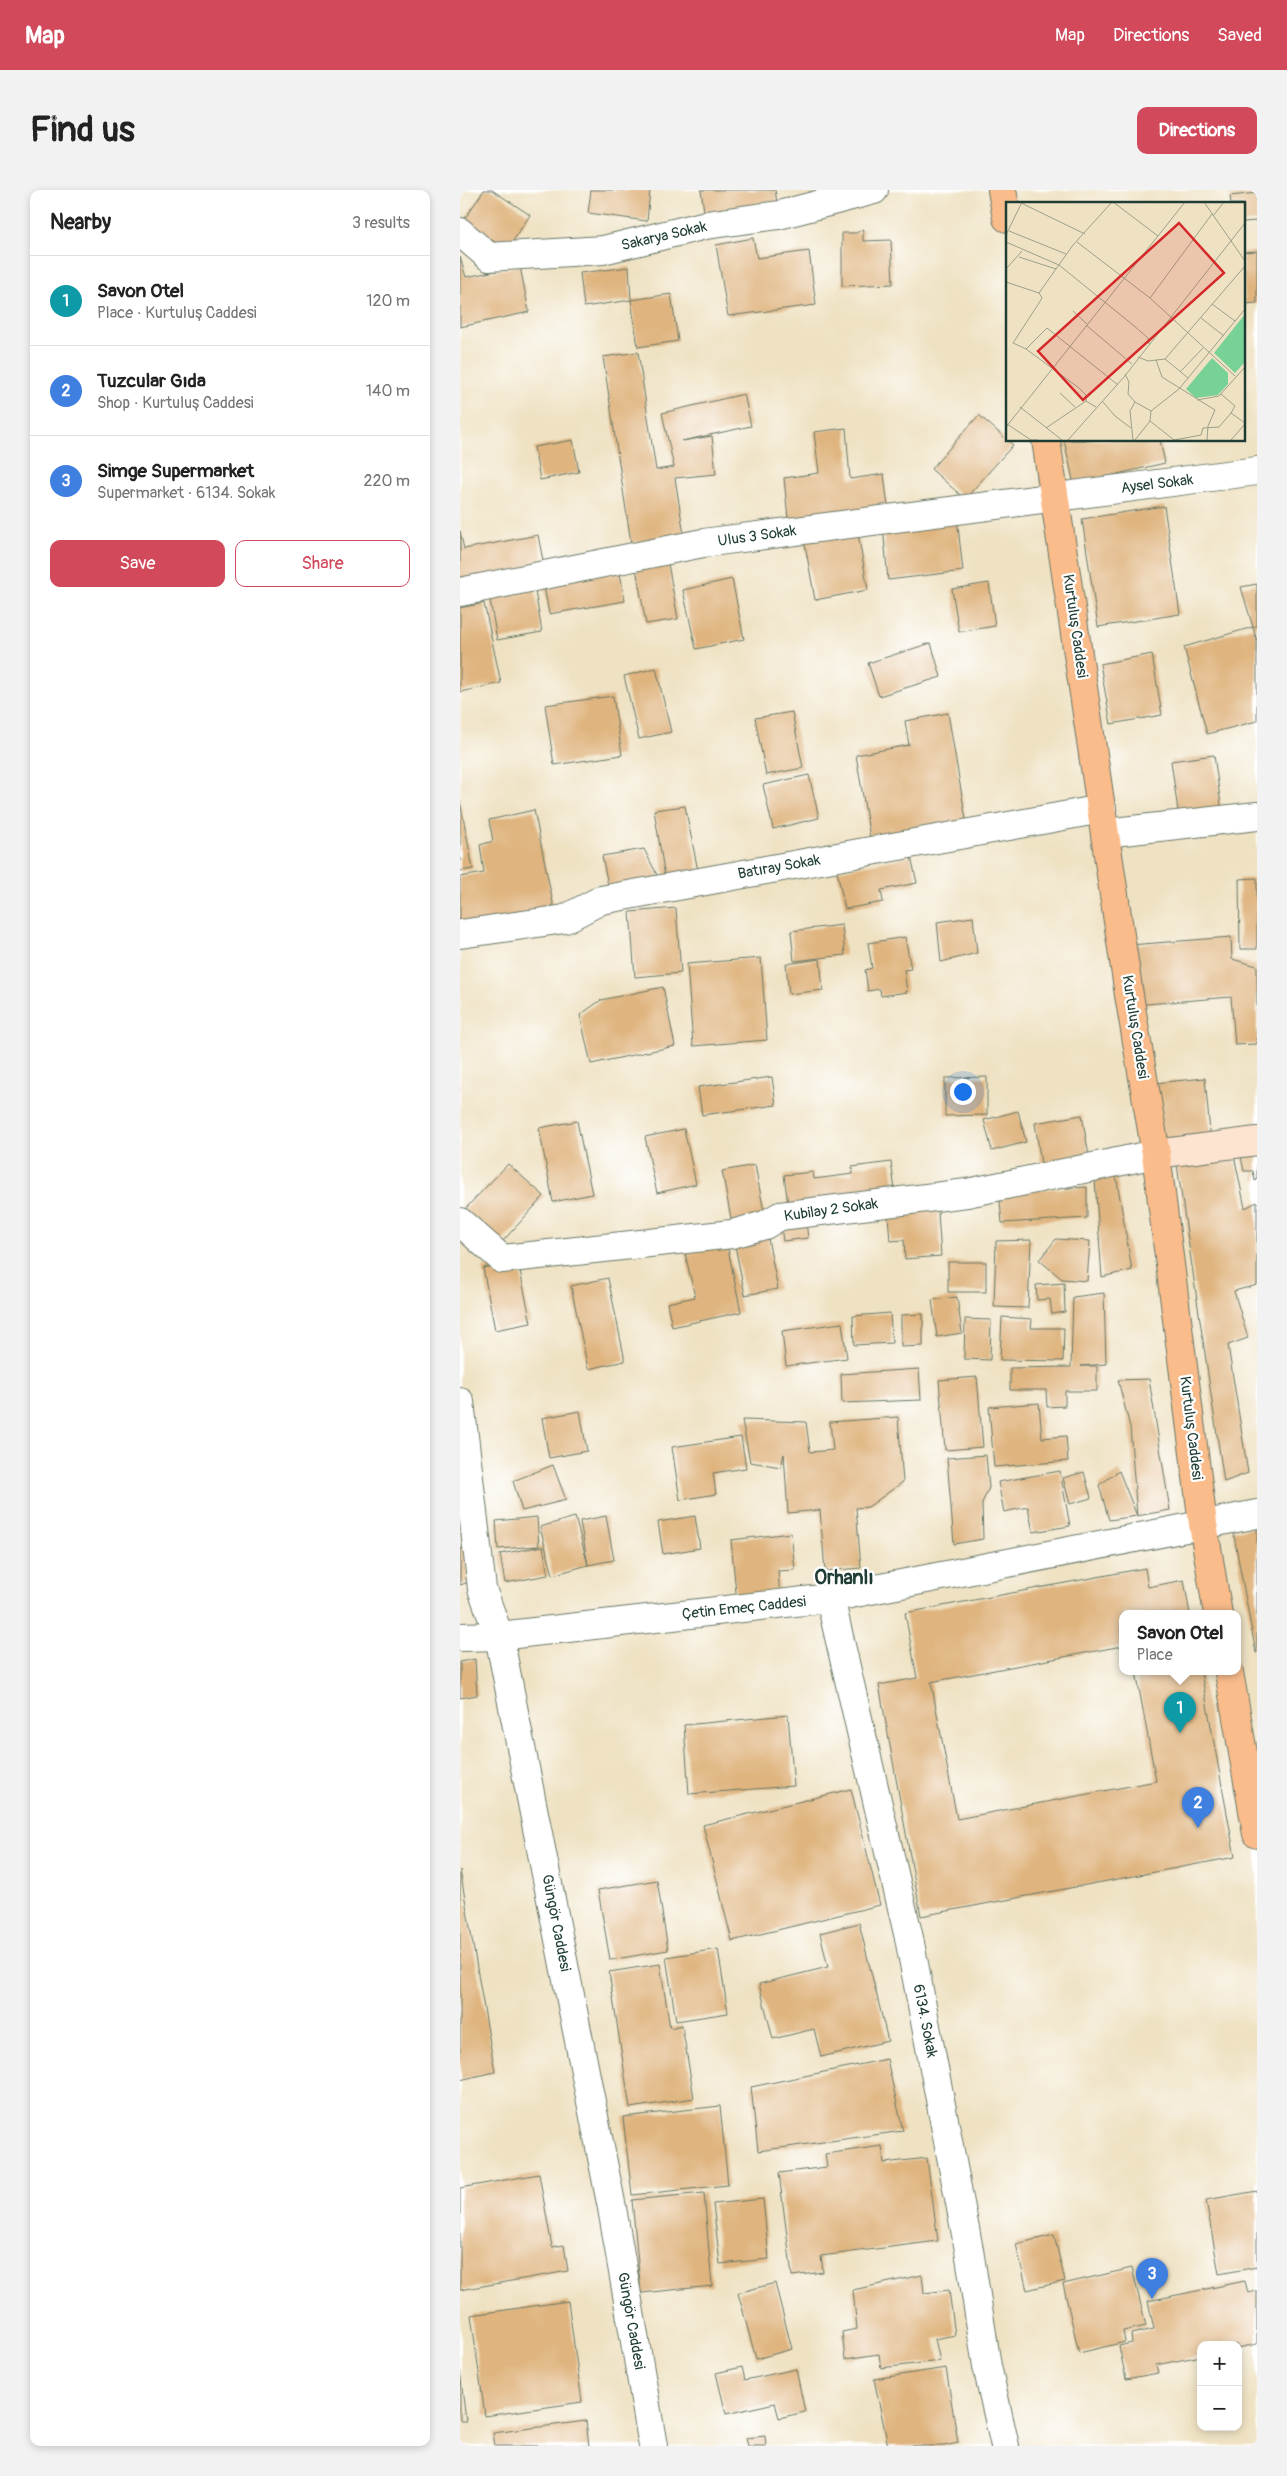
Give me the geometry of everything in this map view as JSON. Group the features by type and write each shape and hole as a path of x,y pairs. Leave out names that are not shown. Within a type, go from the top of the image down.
{"main road":[{"path":"1002,190 1006,212"},
{"name":"Kurtuluş Caddesi","path":"1046,441 1056,496 1129,995 1156,1154 1203,1524 1217,1610"},
{"path":"1229,1675 1257,1834"}],"street":[{"name":"Sakarya Sokak","path":"460,232 489,257 603,250 706,225 779,215 874,190"},
{"name":"Aysel Sokak","path":"1056,496 1257,471"},
{"name":"Ulus 3 Sokak","path":"460,592 703,543 1056,496"},
{"name":"Batıray Sokak","path":"460,934 565,919 601,900 1104,821 1257,816"},
{"path":"1156,1154 1257,1141"},
{"name":"Kubilay 2 Sokak","path":"460,1222 502,1259 732,1234 764,1225 780,1216 968,1193 1156,1154"},
{"name":"Güngör Caddesi","path":"460,1402 462,1455 482,1589 499,1636 612,2208 654,2446"},
{"name":"Çetin Emeç Caddesi","path":"460,1637 499,1636 830,1598 1257,1514"},
{"name":"6134. Sokak","path":"830,1598 909,1938 969,2250 987,2366 1005,2446"}],"building":[{"path":"484,190 492,190 530,215 507,250 463,221"},
{"path":"591,190 650,190 647,221 588,213"},
{"path":"701,190 775,190 779,215 706,225"},
{"path":"1257,193 1257,221 1244,222 1244,202 1231,202 1230,196"},
{"path":"863,229 863,241 891,240 893,284 842,286 842,233 856,233"},
{"path":"753,238 757,258 809,251 816,305 728,316 716,245"},
{"path":"1257,251 1257,303 1245,304 1244,252"},
{"path":"460,257 466,277 520,266 529,312 460,327"},
{"path":"629,267 631,300 584,307 580,273"},
{"path":"671,294 678,341 638,347 631,300"},
{"path":"638,352 656,470 674,467 662,413 744,394 751,426 682,441 712,436 716,474 675,478 684,535 631,543 603,357"},
{"path":"979,415 1006,439 1006,441 1013,445 965,499 931,469"},
{"path":"846,428 850,479 884,474 889,516 789,529 784,478 819,473 814,432"},
{"path":"573,440 579,472 540,480 534,447"},
{"path":"1064,441 1160,441 1165,463 1074,484"},
{"path":"1164,506 1180,614 1098,627 1082,519"},
{"path":"957,518 963,571 888,580 883,526"},
{"path":"857,528 868,590 815,600 804,539"},
{"path":"460,531 464,549 538,535 545,571 460,587"},
{"path":"667,558 678,619 646,624 635,563"},
{"path":"619,567 625,601 549,614 543,580"},
{"path":"732,579 744,639 696,649 683,590"},
{"path":"989,583 995,626 959,632 952,589"},
{"path":"1257,584 1257,626 1253,627 1241,587"},
{"path":"534,585 542,632 497,640 489,594"},
{"path":"484,603 501,683 460,692 460,608"},
{"path":"1253,627 1257,641 1257,721 1207,734 1184,647"},
{"path":"931,643 941,677 879,696 868,663"},
{"path":"1152,654 1162,715 1111,724 1100,664"},
{"path":"656,668 671,732 639,739 624,676"},
{"path":"613,696 622,755 554,765 545,705"},
{"path":"792,712 803,768 766,775 755,718"},
{"path":"948,713 967,826 871,844 856,755 909,745 905,721"},
{"path":"1214,755 1222,812 1179,818 1171,761"},
{"path":"809,775 819,818 773,829 763,785"},
{"path":"460,801 473,869 460,871"},
{"path":"685,806 698,871 665,877 654,810"},
{"path":"534,810 555,913 460,929 460,877 484,873 480,845 493,841 489,820"},
{"path":"644,849 660,881 609,890 602,856"},
{"path":"911,856 917,883 881,890 883,902 845,909 837,871"},
{"path":"1257,878 1257,949 1240,949 1239,879"},
{"path":"676,908 681,973 635,977 630,912"},
{"path":"973,917 977,953 941,962 937,922"},
{"path":"842,925 845,955 794,961 791,931"},
{"path":"905,937 911,969 904,970 907,992 881,996 880,989 868,991 865,970 872,968 868,943"},
{"path":"1231,937 1232,959 1257,966 1257,1044 1235,1045 1231,997 1134,1005 1130,945"},
{"path":"761,958 767,1040 693,1046 687,964"},
{"path":"820,959 823,990 789,994 786,964"},
{"path":"663,987 675,1046 591,1064 580,1015 601,1000"},
{"path":"772,1077 776,1105 702,1115 698,1087"},
{"path":"987,1077 987,1115 945,1116 945,1078"},
{"path":"1205,1078 1211,1143 1160,1148 1155,1083"},
{"path":"1018,1111 1026,1142 992,1151 984,1120"},
{"path":"1082,1115 1090,1162 1042,1170 1035,1123"},
{"path":"577,1121 592,1194 553,1202 539,1128"},
{"path":"684,1129 696,1184 657,1193 645,1137"},
{"path":"1257,1153 1257,1180 1255,1181 1253,1171 1244,1171 1241,1157"},
{"path":"1234,1155 1245,1208 1257,1202 1257,1285 1234,1291 1248,1338 1228,1345 1248,1473 1224,1482 1177,1165"},
{"path":"891,1162 896,1197 789,1212 784,1175 813,1172 814,1179 853,1174 852,1167"},
{"path":"1114,1163 1132,1270 1102,1277 1094,1167"},
{"path":"508,1164 544,1196 502,1242 464,1210"},
{"path":"755,1165 765,1217 732,1224 722,1171"},
{"path":"1087,1187 1087,1218 1002,1223 999,1192"},
{"path":"937,1199 941,1256 905,1259 904,1240 890,1241 887,1203"},
{"path":"805,1215 808,1238 783,1241 780,1219"},
{"path":"767,1234 778,1289 745,1295 734,1241"},
{"path":"1056,1239 1090,1241 1087,1281 1062,1279 1039,1260"},
{"path":"1031,1240 1028,1308 994,1307 996,1241"},
{"path":"727,1244 741,1312 672,1327 667,1303 695,1297 685,1253"},
{"path":"518,1261 531,1323 495,1330 483,1268"},
{"path":"948,1262 986,1262 986,1292 948,1292"},
{"path":"608,1278 625,1361 588,1369 571,1286"},
{"path":"1064,1283 1065,1312 1052,1314 1050,1299 1037,1300 1036,1285"},
{"path":"1104,1293 1106,1364 1081,1366 1097,1366 1097,1391 1065,1391 1065,1406 1047,1407 1046,1390 1010,1390 1010,1368 1071,1367 1073,1297"},
{"path":"957,1297 962,1333 937,1337 932,1300"},
{"path":"890,1313 892,1343 854,1345 853,1316"},
{"path":"923,1314 923,1346 901,1347 901,1315"},
{"path":"1002,1317 1032,1319 1031,1328 1064,1328 1063,1361 1000,1360"},
{"path":"965,1319 991,1320 990,1360 964,1359"},
{"path":"842,1323 847,1358 786,1366 782,1331"},
{"path":"919,1369 921,1400 842,1403 841,1374"},
{"path":"977,1377 983,1447 945,1450 939,1380"},
{"path":"1149,1379 1170,1510 1137,1516 1130,1427 1118,1380"},
{"path":"1039,1403 1042,1438 1066,1436 1068,1461 994,1467 989,1407"},
{"path":"580,1411 587,1451 549,1458 542,1418"},
{"path":"898,1417 903,1482 868,1507 856,1508 861,1568 825,1571 820,1510 788,1513 784,1454 781,1467 750,1462 742,1420 806,1422 810,1452 833,1450 830,1422"},
{"path":"741,1437 746,1468 713,1473 716,1494 680,1500 672,1447"},
{"path":"986,1455 989,1488 982,1503 983,1539 954,1544 947,1458"},
{"path":"553,1465 566,1500 522,1511 513,1481"},
{"path":"1060,1471 1070,1526 1033,1532 1028,1507 1004,1512 998,1482"},
{"path":"1119,1471 1137,1516 1109,1520 1099,1485"},
{"path":"1084,1472 1091,1498 1070,1504 1063,1478"},
{"path":"606,1516 614,1560 588,1565 580,1521"},
{"path":"695,1516 700,1548 663,1554 658,1522"},
{"path":"537,1517 539,1546 498,1549 496,1521"},
{"path":"575,1517 588,1565 553,1575 540,1527"},
{"path":"1257,1528 1257,1653 1256,1653 1233,1531"},
{"path":"791,1533 795,1570 778,1571 780,1598 737,1603 731,1540"},
{"path":"543,1546 548,1575 505,1583 500,1554"},
{"path":"463,1548 469,1582 460,1585 460,1549"},
{"path":"1145,1568 1148,1587 1184,1580 1189,1610 1119,1610 1119,1647 931,1682 957,1819 1156,1781 1137,1675 1202,1675 1235,1857 921,1916 879,1685 917,1678 905,1613"},
{"path":"475,1659 477,1695 460,1698 460,1662"},
{"path":"788,1715 794,1786 689,1794 684,1725"},
{"path":"851,1789 880,1905 732,1941 703,1825"},
{"path":"460,1870 495,2072 460,2080"},
{"path":"657,1880 668,1950 610,1960 598,1890"},
{"path":"859,1923 888,2041 821,2057 814,2029 773,2039 759,1984 828,1967 820,1933"},
{"path":"718,1949 728,2013 676,2021 666,1957"},
{"path":"660,1964 670,2028 682,2025 694,2098 630,2108 609,1972"},
{"path":"887,2059 903,2131 758,2151 751,2087"},
{"path":"720,2106 728,2185 632,2195 623,2117"},
{"path":"882,2146 884,2163 927,2158 938,2241 821,2256 823,2272 792,2276 779,2173 827,2167 825,2154"},
{"path":"539,2174 552,2247 564,2245 568,2271 460,2290 460,2188"},
{"path":"1257,2191 1257,2267 1219,2274 1206,2200"},
{"path":"704,2193 712,2286 641,2293 632,2200"},
{"path":"763,2199 769,2259 720,2264 713,2204"},
{"path":"1054,2235 1065,2281 1027,2290 1016,2244"},
{"path":"1132,2268 1146,2326 1123,2331 1125,2342 1079,2353 1063,2284"},
{"path":"922,2275 924,2293 949,2290 955,2335 935,2339 940,2361 881,2368 879,2354 845,2359 842,2332 857,2329 853,2290"},
{"path":"1245,2281 1248,2293 1257,2291 1257,2344 1242,2347 1242,2341 1197,2341 1197,2357 1156,2365 1158,2373 1126,2379 1119,2346 1132,2343 1131,2334 1154,2329 1148,2301"},
{"path":"775,2283 792,2349 756,2359 738,2293"},
{"path":"568,2301 582,2402 485,2416 471,2315"},
{"path":"742,2367 745,2380 796,2369 805,2412 779,2418 775,2403 726,2414 716,2373"},
{"path":"946,2368 958,2443 944,2446 888,2446 874,2379"},
{"path":"460,2371 466,2421 460,2421"},
{"path":"586,2421 589,2446 495,2446 493,2433"},
{"path":"765,2436 766,2446 748,2446 746,2438"}],"place":[{"name":"Savon Otel","path":"1180,1733"},
{"name":"Tuzcular Gıda","path":"1198,1828"},
{"name":"Simge Supermarket","path":"1152,2299"}],"district":[{"name":"Orhanlı","path":"844,1577"}]}
